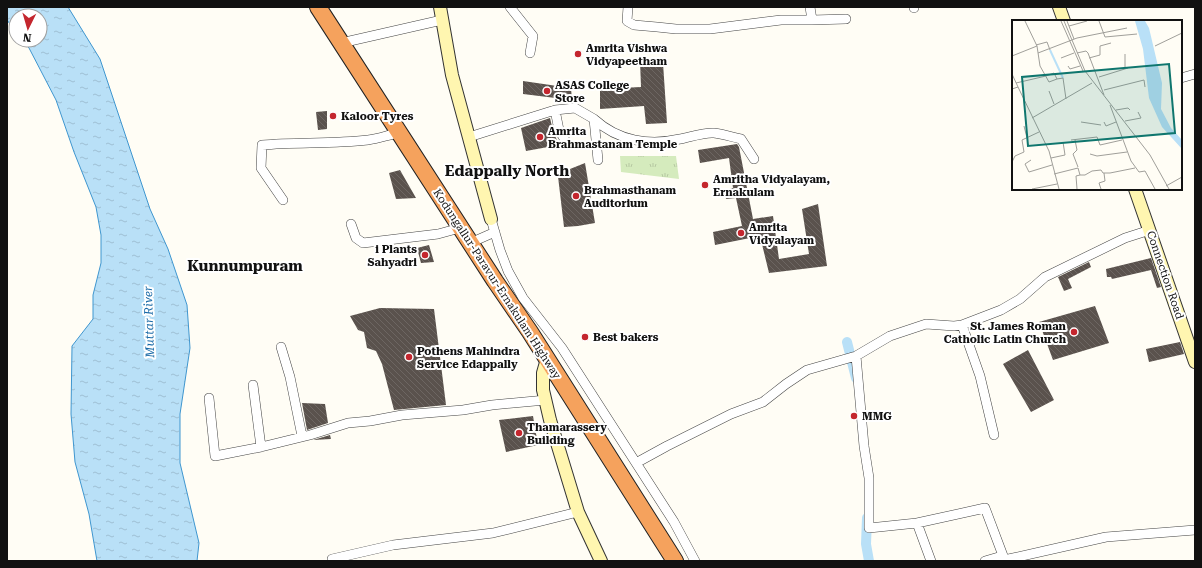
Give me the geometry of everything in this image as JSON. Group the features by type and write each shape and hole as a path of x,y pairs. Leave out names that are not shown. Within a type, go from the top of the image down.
{"highway":[{"name":"Kodungallur-Paravur-Ernakulam Highway","path":"318,7 470,243 516,301 547,359 675,561"}],"street":[{"path":"440,7 452,76 491,219 516,301 562,348 674,522 695,561"},
{"path":"510,7 533,36 530,53"},
{"path":"628,7 628,21 634,24 676,29 710,29 781,20 846,19"},
{"path":"810,7 812,20"},
{"path":"1059,7 1064,20"},
{"path":"341,43 442,20"},
{"path":"1182,78 1195,74"},
{"path":"469,137 555,110 575,108 594,119 604,128 626,139 655,142 713,133 741,139 754,159"},
{"path":"555,110 559,130 568,145"},
{"path":"594,119 598,160"},
{"path":"283,200 261,168 262,145 369,140 398,133"},
{"name":"Connection Road","path":"1135,190 1195,362"},
{"path":"351,224 356,238 363,243 438,234 460,228"},
{"path":"636,463 731,414 763,402 807,370 852,357 890,336 926,324 954,326 962,325 1001,310 1020,299 1045,277 1125,238 1150,230"},
{"path":"470,243 495,232"},
{"path":"962,325 980,376 994,435"},
{"path":"281,347 290,377 302,436"},
{"path":"852,357 869,478 869,528 917,523 985,508 1004,559"},
{"path":"547,359 543,373 544,390 550,420 578,512 601,561"},
{"path":"253,386 261,447"},
{"path":"209,398 215,456 310,435 348,423 370,421 402,415 463,410 492,405 546,400"},
{"path":"332,559 357,557 393,545 493,533 578,512"},
{"path":"917,523 930,561"},
{"path":"985,561 1004,559 1106,537 1195,530"}],"green space":[{"path":"620,156 676,156 679,179 621,172"}],"water":[{"name":"Muttar River","path":"7,7 68,7 100,59 150,209 168,249 187,305 190,348 180,414 180,463 199,543 197,561 97,561 89,514 75,462 71,414 72,346 93,319 93,295 101,263 101,235 96,207 74,152 56,100 29,48 48,48 48,8 8,8 8,21"}],"building":[{"path":"640,61 663,63 667,123 646,124 644,106 600,109 600,89 641,87"},
{"name":"ASAS College Store","path":"523,81 571,88 572,100 523,94"},
{"path":"327,111 327,129 318,130 316,112"},
{"name":"Amrita Brahmastanam Temple","path":"550,118 553,131 559,145 526,151 521,128"},
{"path":"737,144 739,147 753,219 773,216 779,259 809,254 802,209 818,204 827,266 769,273 760,236 715,245 713,232 742,226 736,198 726,199 725,190 733,188 729,158 700,163 698,150"},
{"name":"Brahmasthanam Auditorium","path":"585,163 595,223 564,227 557,168 570,169"},
{"path":"400,170 416,198 396,199 389,173"},
{"name":"i Plants Sahyadri","path":"429,245 434,262 421,263 417,248"},
{"path":"1151,258 1161,287 1157,288 1151,270 1112,279 1111,277 1107,277 1106,269"},
{"path":"1089,262 1091,267 1068,279 1072,288 1064,291 1058,277"},
{"name":"St. James Roman Catholic Latin Church","path":"1095,306 1109,343 1053,360 1039,322"},
{"name":"Pothens Mahindra Service Edappally","path":"380,308 434,309 446,405 394,410 382,364 376,351 367,348 364,332 358,330 350,316"},
{"path":"1180,342 1184,354 1149,362 1146,349"},
{"path":"1028,350 1054,400 1031,412 1003,364"},
{"path":"302,403 325,404 328,423 307,430"},
{"name":"Thamarassery Building","path":"533,416 538,445 506,452 499,420"},
{"path":"330,435 331,439 313,440"}],"waterway":[{"path":"847,342 856,378"},
{"path":"867,518 866,544 869,561"}],"place":[{"name":"Amrita Vishwa Vidyapeetham","path":"578,54"},
{"name":"ASAS College Store","path":"547,91"},
{"name":"Kaloor Tyres","path":"333,116"},
{"name":"Amrita Brahmastanam Temple","path":"540,137"},
{"name":"Amritha Vidyalayam, Ernakulam","path":"705,185"},
{"name":"Brahmasthanam Auditorium","path":"576,196"},
{"name":"Amrita Vidyalayam","path":"741,233"},
{"name":"i Plants Sahyadri","path":"425,255"},
{"name":"St. James Roman Catholic Latin Church","path":"1074,332"},
{"name":"Best bakers","path":"585,337"},
{"name":"Pothens Mahindra Service Edappally","path":"409,357"},
{"name":"MMG","path":"854,416"},
{"name":"Thamarassery Building","path":"519,433"}],"district":[{"name":"Edappally North","path":"507,171"},
{"name":"Kunnumpuram","path":"245,266"}]}
